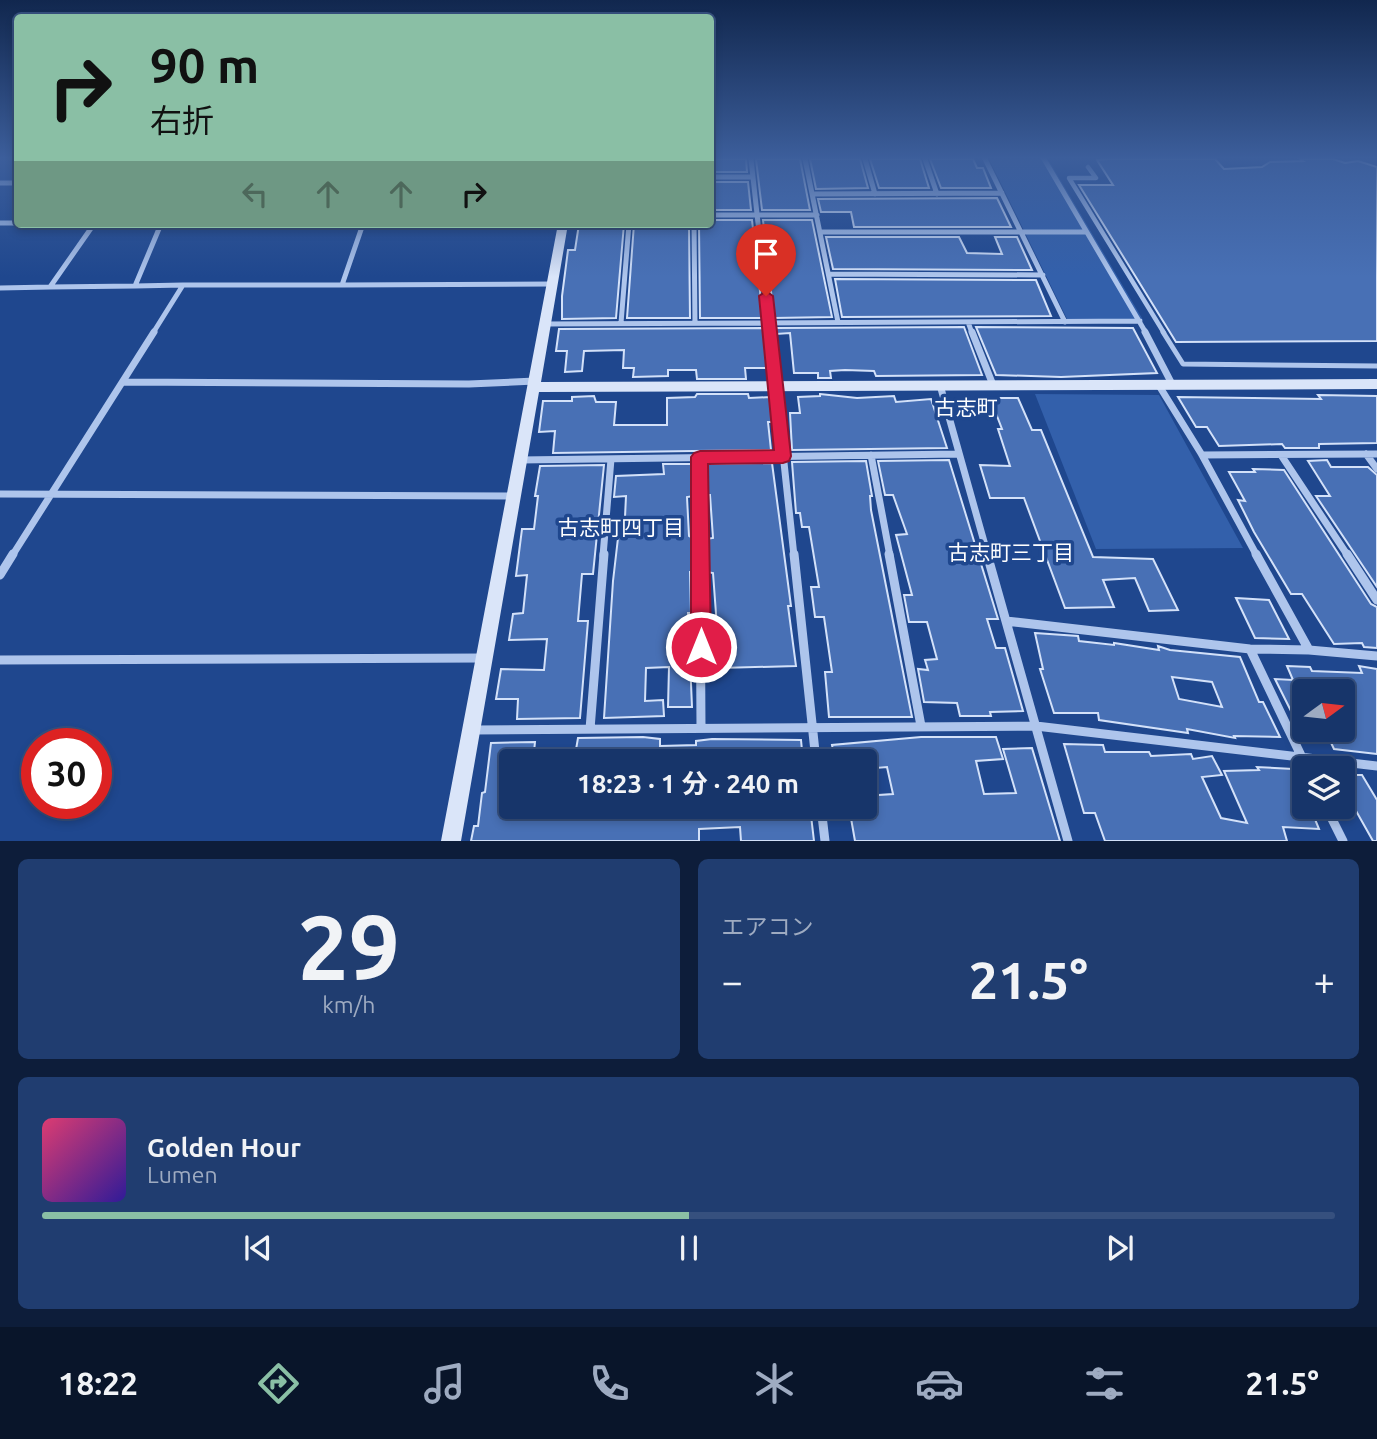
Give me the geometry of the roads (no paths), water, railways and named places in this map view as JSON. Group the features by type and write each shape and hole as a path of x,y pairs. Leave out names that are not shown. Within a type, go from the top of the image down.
{"street":[{"path":"755,198 815,749"},
{"path":"814,198 838,323"},
{"path":"1005,198 1065,321"},
{"path":"1067,198 1140,321 1165,384 1309,650"},
{"path":"714,215 817,215"},
{"path":"50,287 91,228"},
{"path":"135,286 159,228"},
{"path":"342,285 362,228"},
{"path":"451,841 562,228"},
{"path":"621,323 629,228"},
{"path":"694,228 695,323"},
{"path":"820,232 1086,232"},
{"path":"829,274 1042,275"},
{"path":"0,288 552,284"},
{"path":"0,575 183,285"},
{"path":"545,324 1140,321"},
{"path":"968,322 993,385"},
{"path":"123,382 775,386 1377,384"},
{"path":"940,385 1068,841"},
{"path":"520,460 959,454"},
{"path":"1281,454 1377,600"},
{"path":"1366,454 1377,469"},
{"path":"1202,455 1377,454"},
{"path":"871,455 921,726"},
{"path":"700,457 701,728"},
{"path":"590,729 611,459"},
{"path":"0,494 514,496"},
{"path":"1006,621 1250,649 1309,650 1377,656"},
{"path":"1250,649 1301,756"},
{"path":"0,660 484,658"},
{"path":"471,730 1035,726 1292,762"},
{"path":"1355,765 1377,766"},
{"path":"822,819 825,841"},
{"path":"1332,819 1343,841"}],"lane":[{"path":"1081,198 1183,364 1377,366"}],"district":[{"name":"古志町","path":"966,407"},
{"name":"古志町四丁目","path":"621,527"},
{"name":"古志町三丁目","path":"1011,552"}]}
